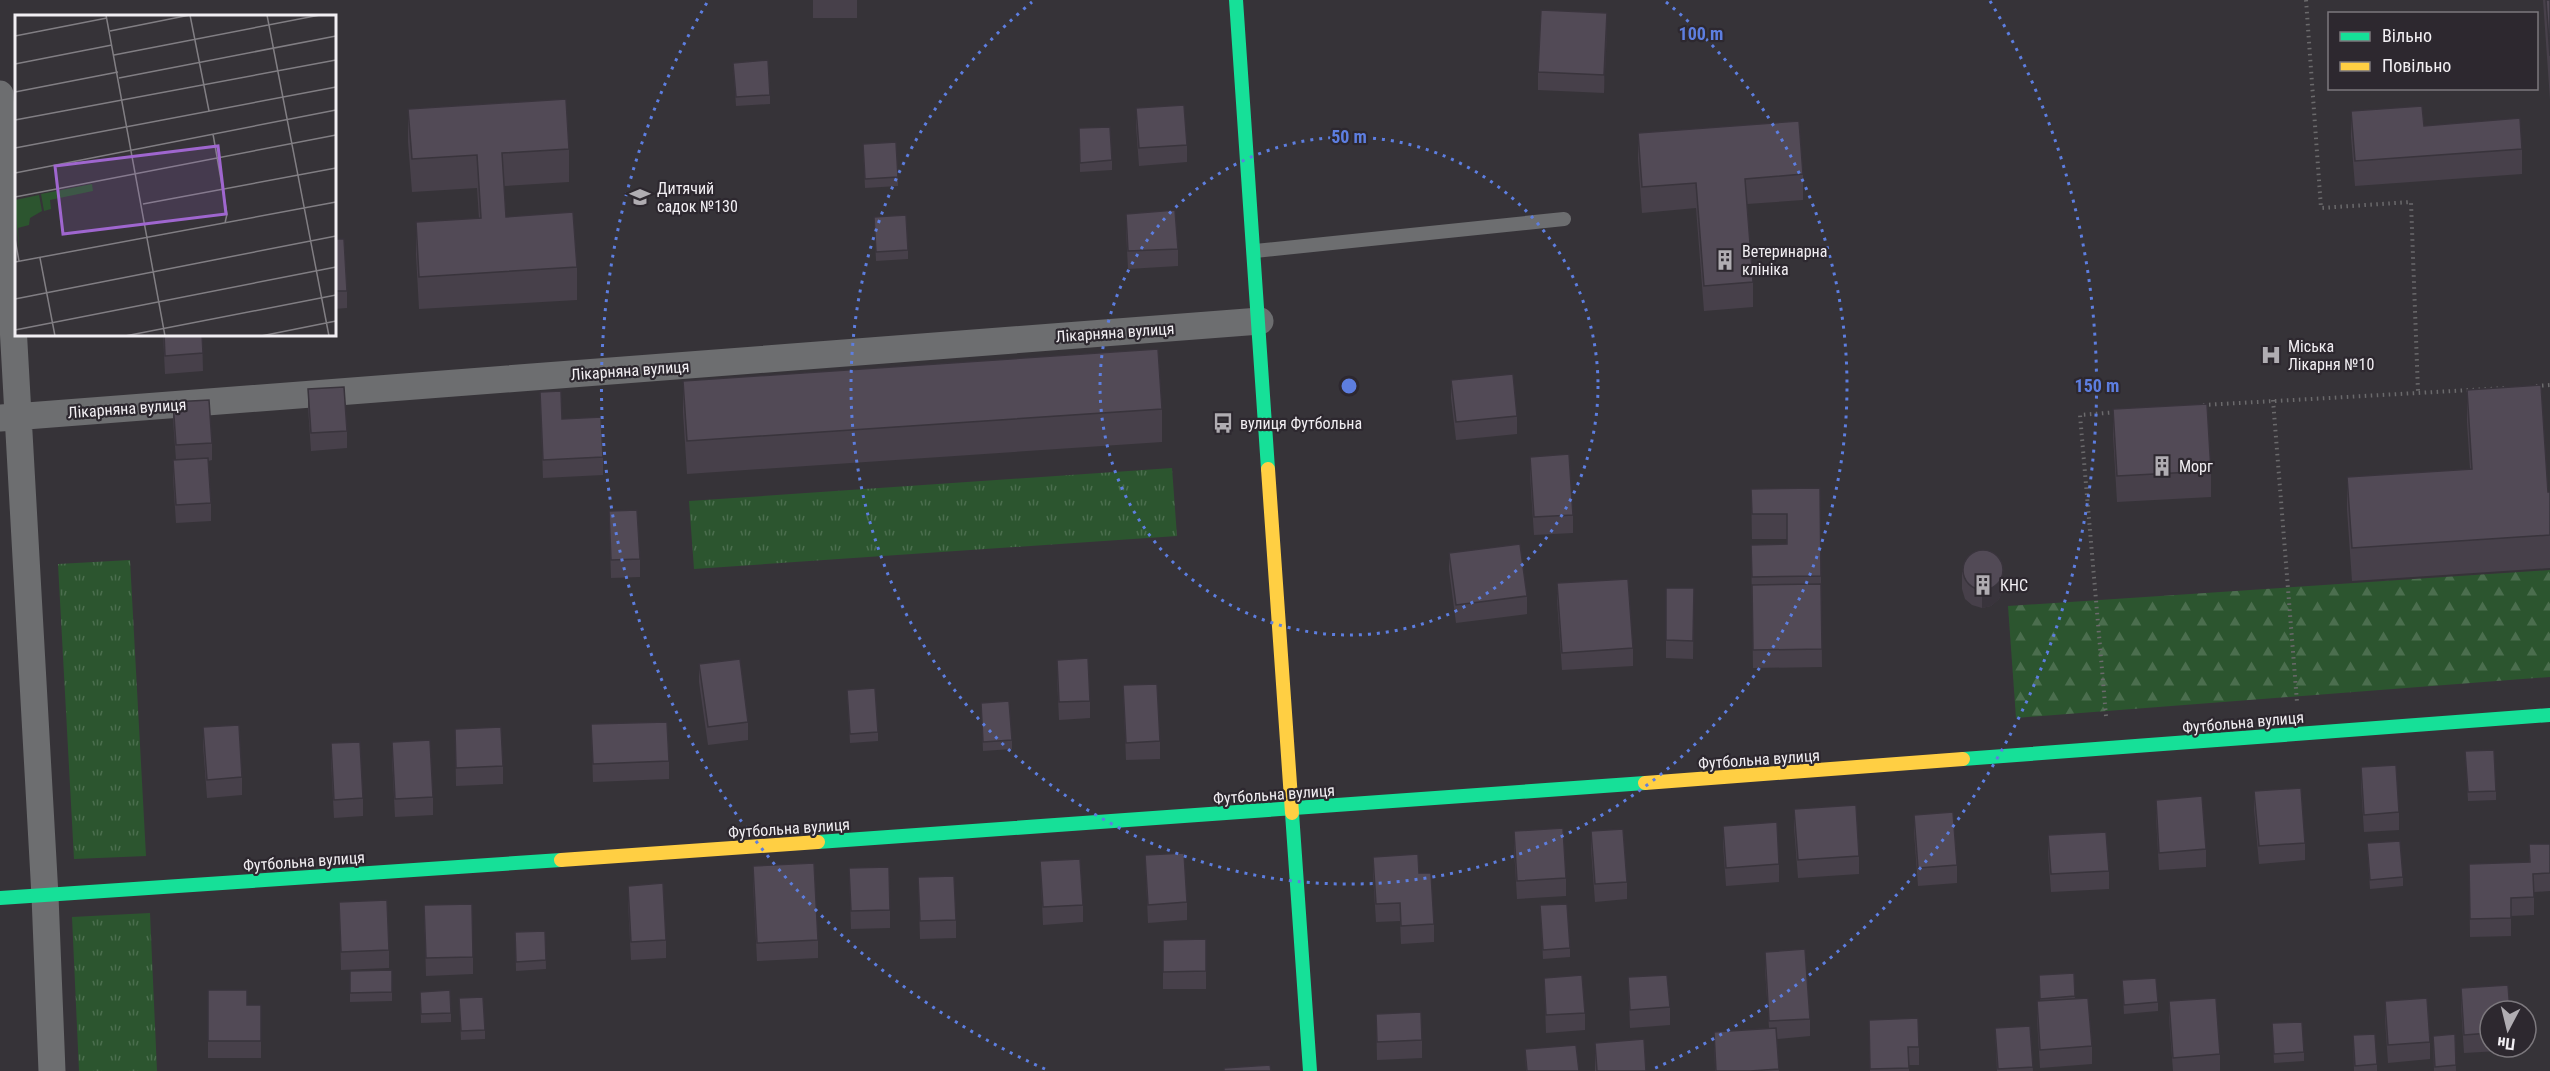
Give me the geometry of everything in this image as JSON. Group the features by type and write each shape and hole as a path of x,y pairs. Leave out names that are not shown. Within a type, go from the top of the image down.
{"street":[{"path":"1236,0 1260,321 1310,1071"},
{"path":"0,94 10,417 45,896 52,1071"},
{"name":"Лікарняна вулиця","path":"10,417 1260,321"},
{"name":"Футбольна вулиця","path":"0,898 1292,810 2550,715"}],"lane":[{"path":"1255,251 1564,219"}],"path":[{"path":"2306,0 2321,208 2411,202 2418,392"},
{"path":"2526,387 2550,386"},
{"path":"2194,406 2514,387"},
{"path":"2274,400 2299,734"},
{"path":"2109,750 2080,414 2126,411"}],"green space":[{"path":"1172,468 1177,536 694,569 689,501"},
{"path":"130,560 146,856 74,859 58,564"},
{"path":"2550,570 2550,677 2016,718 2008,606"},
{"path":"150,913 157,1071 79,1071 72,917"}],"building":[{"path":"2546,0 2550,0 2550,56"},
{"path":"1541,10 1607,13 1604,75 1538,72"},
{"path":"768,60 770,95 736,97 733,63"},
{"path":"566,99 569,149 502,153 506,217 573,212 577,267 419,277 416,222 481,218 477,155 412,159 408,109"},
{"path":"1184,105 1187,145 1139,148 1136,108"},
{"path":"2422,106 2424,126 2520,118 2522,149 2355,161 2351,111"},
{"name":"Ветеринарна клініка","path":"1799,121 1803,174 1745,179 1753,282 1704,286 1696,183 1642,187 1638,133"},
{"path":"1110,127 1112,160 1080,163 1079,128"},
{"path":"896,142 898,177 865,179 863,144"},
{"path":"1175,210 1178,249 1128,251 1126,214"},
{"path":"906,215 908,250 876,252 874,217"},
{"path":"336,239 344,239 347,291 336,291"},
{"path":"164,336 202,336 203,353 165,356"},
{"path":"1158,349 1162,409 687,441 683,381"},
{"path":"1513,374 1517,416 1456,422 1451,380"},
{"path":"2541,385 2548,492 2550,492 2550,535 2352,548 2347,477 2472,469 2467,390"},
{"path":"344,387 347,431 311,433 308,389"},
{"path":"561,391 562,419 601,417 603,457 543,460 540,392"},
{"path":"209,400 212,443 176,445 173,402"},
{"name":"Морг","path":"2207,404 2211,471 2117,476 2113,409"},
{"path":"1569,454 1573,515 1534,517 1530,457"},
{"path":"208,458 211,503 176,505 173,460"},
{"path":"1820,488 1821,576 1752,577 1751,545 1787,544 1787,514 1752,514 1751,489"},
{"path":"637,510 640,559 611,560 609,511"},
{"path":"1520,544 1527,596 1456,605 1449,553"},
{"path":"1983,550 1991,551 1997,556 2002,562 2002,578 1997,584 1991,589 1983,590 1975,589 1969,584 1964,578 1963,570 1964,562 1969,556 1975,551"},
{"path":"1628,579 1633,648 1562,653 1557,583"},
{"path":"1821,584 1822,649 1753,650 1752,585"},
{"path":"1666,588 1694,588 1693,641 1666,640"},
{"path":"1088,658 1090,701 1059,702 1057,660"},
{"path":"740,659 748,722 708,727 699,664"},
{"path":"1157,684 1160,741 1126,743 1123,685"},
{"path":"875,688 878,732 850,734 847,690"},
{"path":"1009,701 1012,740 983,742 981,703"},
{"path":"667,722 669,761 593,764 591,724"},
{"path":"239,725 242,777 207,780 203,727"},
{"path":"501,727 503,766 456,768 455,729"},
{"path":"430,740 433,797 395,799 392,742"},
{"path":"360,742 363,798 334,800 331,743"},
{"path":"2494,750 2496,791 2468,792 2465,751"},
{"path":"2396,765 2399,812 2364,815 2361,767"},
{"path":"2301,788 2305,843 2259,846 2254,791"},
{"path":"2202,796 2206,849 2159,853 2156,800"},
{"path":"1856,805 1859,856 1798,860 1794,809"},
{"path":"1953,812 1957,865 1918,868 1914,815"},
{"path":"1777,822 1779,864 1726,868 1723,826"},
{"path":"1563,828 1566,878 1517,881 1514,831"},
{"path":"1623,829 1627,882 1595,884 1591,831"},
{"path":"2106,832 2109,871 2051,874 2048,835"},
{"path":"2400,841 2403,877 2370,880 2367,843"},
{"path":"2529,844 2550,844 2550,873 2533,874 2534,897 2511,898 2511,918 2470,919 2469,864 2530,862"},
{"path":"1184,853 1187,902 1148,905 1145,855"},
{"path":"1418,854 1419,873 1431,873 1434,924 1401,926 1400,903 1376,904 1373,857"},
{"path":"1080,859 1083,905 1043,907 1040,861"},
{"path":"814,863 818,940 757,943 753,866"},
{"path":"889,867 890,910 851,911 849,868"},
{"path":"954,876 956,920 920,921 918,877"},
{"path":"663,883 666,940 631,942 628,886"},
{"path":"387,900 389,950 341,952 339,902"},
{"path":"472,904 473,957 426,958 424,905"},
{"path":"1567,904 1570,948 1543,950 1540,905"},
{"path":"545,931 546,960 516,962 515,932"},
{"path":"1206,939 1206,971 1163,972 1163,940"},
{"path":"1805,949 1810,1019 1769,1021 1765,952"},
{"path":"392,970 392,992 350,993 350,971"},
{"path":"2074,973 2075,996 2040,999 2039,975"},
{"path":"1582,975 1585,1013 1546,1015 1544,978"},
{"path":"1667,975 1670,1007 1630,1010 1628,977"},
{"path":"2156,978 2158,1002 2124,1005 2122,980"},
{"path":"2508,985 2509,999 2478,999 2478,1034 2464,1035 2461,988"},
{"path":"208,990 247,990 247,1005 261,1005 261,1041 208,1041"},
{"path":"450,990 451,1013 421,1014 420,992"},
{"path":"483,997 485,1030 461,1031 459,998"},
{"path":"2088,998 2092,1046 2040,1050 2037,1001"},
{"path":"2216,998 2220,1054 2173,1058 2169,1001"},
{"path":"2427,998 2430,1042 2388,1045 2385,1001"},
{"path":"1421,1012 1422,1040 1377,1042 1376,1014"},
{"path":"1918,1018 1919,1047 1908,1047 1909,1068 1870,1069 1869,1020"},
{"path":"2302,1022 2304,1052 2274,1054 2272,1023"},
{"path":"2030,1026 2033,1067 1998,1069 1995,1028"},
{"path":"1776,1028 1779,1069 1716,1071 1714,1032"},
{"path":"2375,1034 2377,1064 2355,1066 2353,1035"},
{"path":"2455,1034 2456,1065 2435,1067 2433,1036"},
{"path":"1644,1039 1646,1071 1597,1071 1595,1043"},
{"path":"1576,1045 1579,1071 1527,1071 1525,1049"},
{"path":"1270,1065 1271,1071 1224,1071 1224,1068"}],"traffic: fast":[{"path":"1236,0 1268,469"},
{"path":"1963,759 2550,715"},
{"path":"818,842 1645,783"},
{"path":"1292,813 1310,1071"},
{"path":"0,898 561,860"}],"traffic: slow":[{"path":"1268,469 1292,813"},
{"path":"1645,783 1963,759"},
{"path":"561,860 818,842"}],"place":[{"name":"Дитячий садок №130","path":"640,197"},
{"name":"Ветеринарна клініка","path":"1725,260"},
{"name":"Міська Лікарня №10","path":"2271,355"},
{"name":"вулиця Футбольна","path":"1223,423"},
{"name":"Морг","path":"2162,466"},
{"name":"КНС","path":"1983,585"}]}
